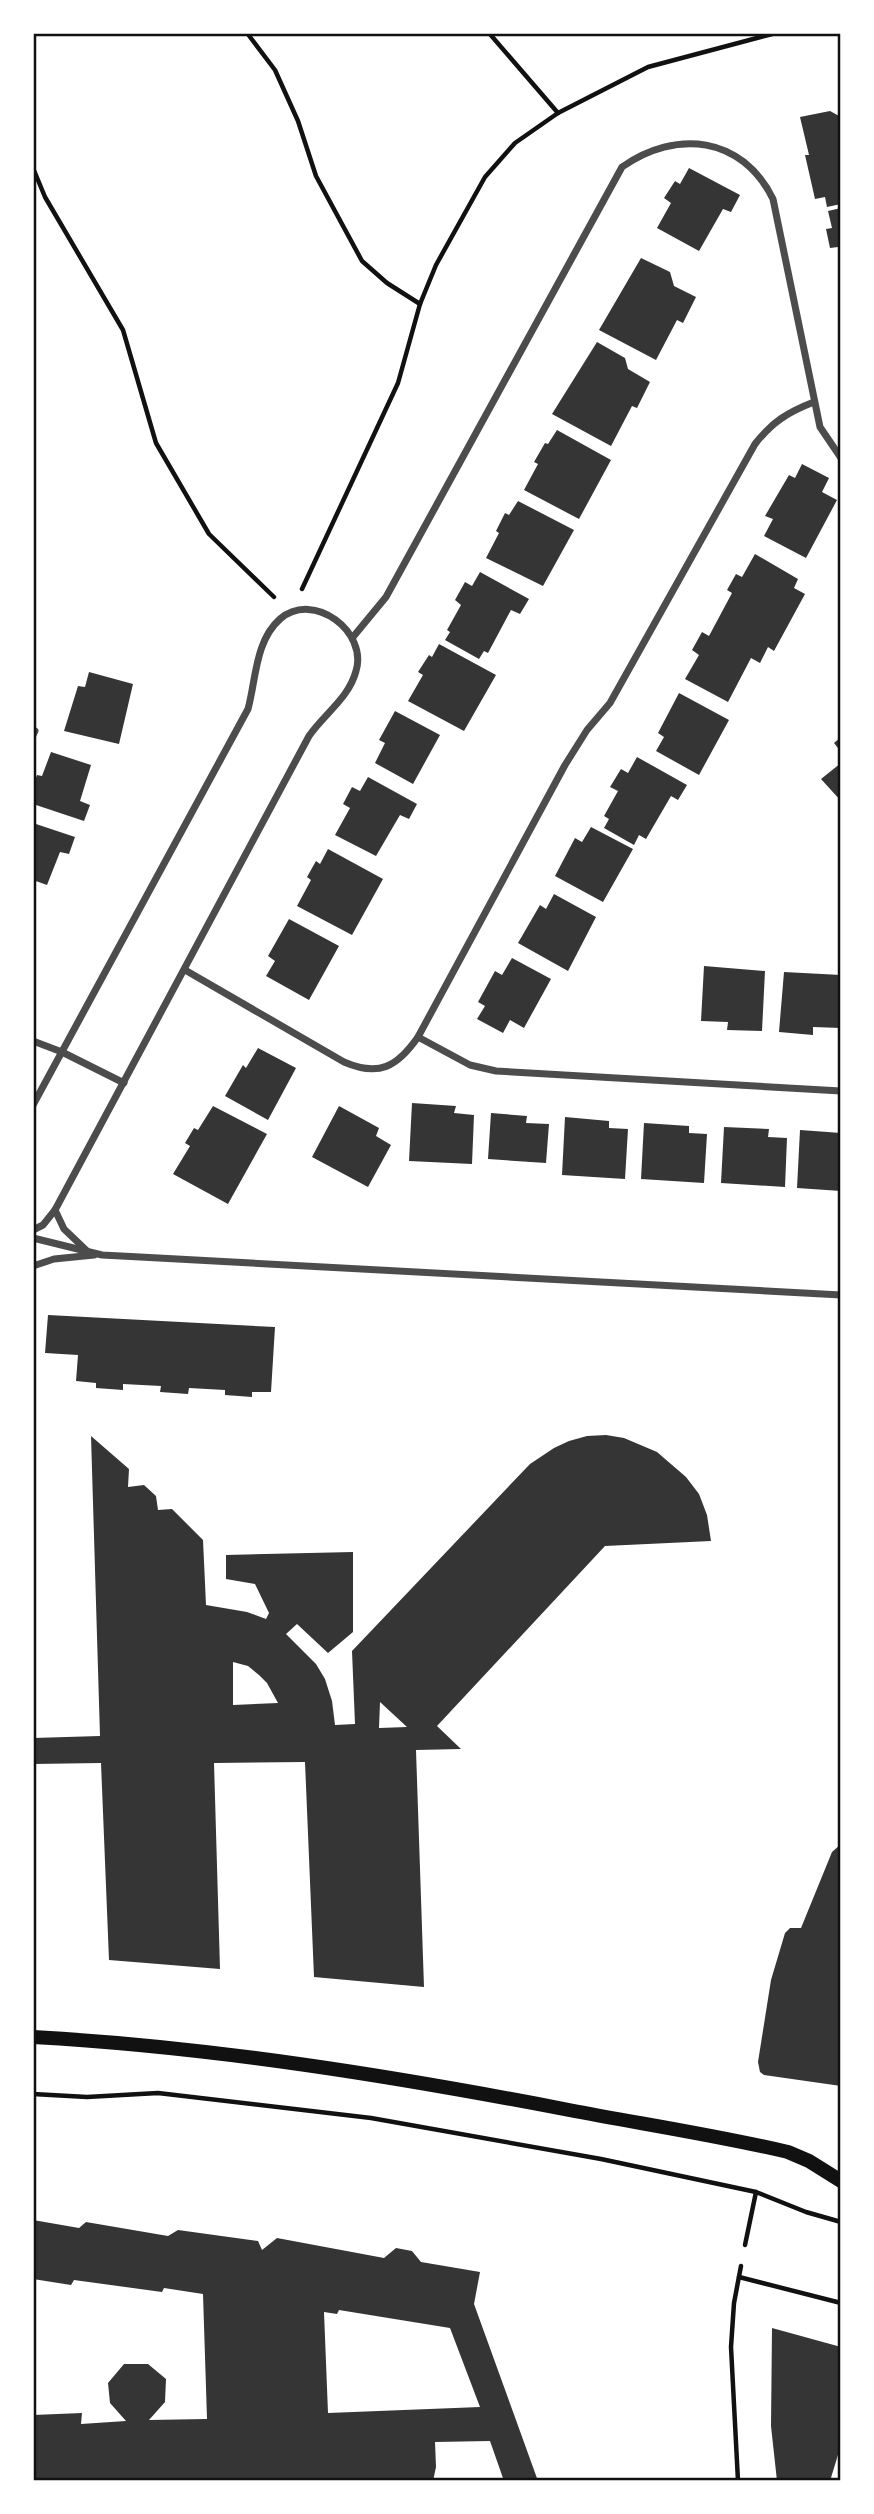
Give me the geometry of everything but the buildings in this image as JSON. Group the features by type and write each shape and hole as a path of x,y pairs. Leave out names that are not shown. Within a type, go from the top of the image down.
{"main road":[{"path":"33,2037 300,2064 447,2087 788,2152 841,2180"}],"street":[{"path":"353,637 386,597 622,167 639,155 662,147 714,145 731,152 749,165 765,184 772,199 820,427 841,458"},
{"path":"185,970 357,1067 383,1068 397,1063 418,1037 565,765 587,730 610,703 755,444 778,419 814,402"},
{"path":"33,1105 248,709 261,649 280,620 291,614 308,611 333,617 353,637 359,658 350,686 309,736 55,1210 43,1225 33,1230"},
{"path":"418,1037 470,1065 496,1072 841,1091"},
{"path":"33,1041 62,1052 124,1083"},
{"path":"55,1210 64,1229 89,1252"},
{"path":"33,1238 102,1255"},
{"path":"33,1266 54,1259 102,1255 841,1295"}],"path":[{"path":"247,33 275,69 298,121 316,176 362,261 387,283 420,304"},
{"path":"489,33 558,113"},
{"path":"33,168 45,197 123,330 156,443 209,534 291,614 398,383 420,304 450,237 485,177 515,143 558,113 648,67 776,33"},
{"path":"33,2094 87,2097 158,2093 371,2118 601,2159 757,2192 806,2212 841,2222"},
{"path":"745,2245 757,2192"},
{"path":"738,2481 730,2347 741,2266"},
{"path":"739,2277 841,2304"}]}
